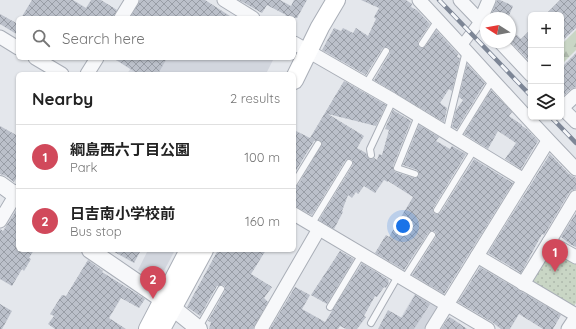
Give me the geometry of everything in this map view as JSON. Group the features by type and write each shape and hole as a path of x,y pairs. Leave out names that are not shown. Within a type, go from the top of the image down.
{"main road":[{"path":"295,72 297,50 311,18 322,0"},
{"path":"297,50 320,27 336,0"},
{"path":"284,72 291,60"},
{"path":"161,329 167,304 188,252"},
{"path":"148,329 203,252"}],"street":[{"path":"122,16 132,0"},
{"path":"419,0 464,47 548,141 576,169"},
{"path":"460,0 480,21"},
{"path":"486,12 489,0"},
{"path":"229,1 250,16"},
{"path":"464,47 480,28"},
{"path":"0,37 16,47"},
{"path":"506,48 528,72"},
{"path":"297,50 366,84 524,180"},
{"path":"38,60 59,72"},
{"path":"88,72 96,60"},
{"path":"564,105 576,95"},
{"path":"564,109 576,122"},
{"path":"432,329 548,141"},
{"path":"0,184 16,193"},
{"path":"0,221 16,196"},
{"path":"523,284 576,197"},
{"path":"296,215 488,329"},
{"path":"261,329 315,227"},
{"path":"549,242 576,257"},
{"path":"93,252 167,304 198,328"},
{"path":"477,256 576,316 568,329"}],"lane":[{"path":"422,44 438,20"},
{"path":"451,136 464,47"},
{"path":"366,84 386,52"},
{"path":"451,136 493,80"},
{"path":"371,155 370,149 393,100"},
{"path":"415,174 397,168 418,116"},
{"path":"296,180 318,144"},
{"path":"437,210 474,150"},
{"path":"315,227 349,163"},
{"path":"370,323 432,235"},
{"path":"330,307 362,254"},
{"path":"198,328 221,289"}],"shaded area":[{"path":"136,60 273,60 267,72 128,72"},
{"path":"147,252 174,252 158,282 138,270"},
{"path":"416,292 438,305 424,329 394,329"}],"green space":[{"path":"576,30 576,50 564,62 564,48 564,42"},
{"path":"551,248 576,262 576,303 573,308 528,282"}],"building":[{"path":"32,0 73,0 86,8 91,0 101,0 117,10 114,16 22,16"},
{"path":"140,0 205,0 230,16 131,16"},
{"path":"239,0 280,0 291,6 294,0 307,0 297,18 296,16 285,16 286,15 267,5 262,13"},
{"path":"361,0 406,0 412,4 411,7 417,10 430,24 418,42 419,47 425,47 436,30 458,54 457,57 460,58 452,91 449,89 440,103 447,108 444,122 374,80 390,53 390,49 388,47 384,47 382,49 366,75 322,50 334,28 341,31 343,28 353,33 356,28 368,36 376,19 374,17 379,8"},
{"path":"497,0 513,6 510,12 492,12"},
{"path":"560,0 576,0 576,28 564,39 564,12 548,12"},
{"path":"0,14 16,23 16,34 0,24"},
{"path":"528,32 528,60 516,47 516,36 517,35 521,39"},
{"path":"576,53 576,87 564,95 564,84 564,65"},
{"path":"116,60 166,60 159,72 135,72"},
{"path":"467,64 485,83 457,129 452,127 456,110 463,100 459,97"},
{"path":"344,81 386,105 376,126 328,114 364,136 357,148 366,153 369,159 374,158 377,160 379,154 382,155 389,130 385,129 393,110 411,121 393,166 395,172 414,178 419,176 417,170 403,165 419,125 439,137 436,141 450,149 452,146 466,154 433,208 433,212 435,214 439,214 441,212 474,159 513,183 444,294 412,275 436,237 436,233 434,231 430,231 428,233 404,270 375,253 386,235 389,237 413,197 388,181 384,180 375,193 364,186 358,194 356,192 352,198 348,195 342,211 343,212 334,229 319,220 353,165 353,161 351,159 347,159 345,161 312,215 296,207 296,186 322,144 319,140 314,141 296,171 296,131 310,138"},
{"path":"491,90 512,112 509,116 527,129 538,141 521,169 505,159 516,143 498,131 488,149 464,134"},
{"path":"0,126 16,135 16,178 14,182 6,176 0,174"},
{"path":"550,154 569,174 576,178 576,189 569,193 544,235 542,234 521,273 488,253"},
{"path":"16,210 16,252 33,252 29,258 31,259 24,271 22,269 12,286 0,279 0,229 3,231"},
{"path":"576,213 576,247 561,237"},
{"path":"340,251 354,259 327,304 311,295"},
{"path":"115,252 140,252 134,263"},
{"path":"217,252 265,252 251,274 272,287 264,298 268,302 253,329 209,329 211,322 208,321 225,291 225,287 223,285 217,286 200,316 187,307"},
{"path":"88,260 103,271 102,272 145,299 139,308 121,298 109,318 126,329 55,329 48,324 54,316 50,314 62,295 66,296"},
{"path":"362,263 389,280 389,282 386,288 384,287 377,297 375,296 364,316 366,317 357,329 346,329 340,326 338,329 270,329 295,287 310,295 302,309 325,322"},
{"path":"480,267 561,315 553,329 543,329 519,314 510,329 501,329 458,302"},
{"path":"415,295 430,304 414,329 378,329 388,310 402,318"},
{"path":"0,304 12,311 2,329 0,329"},
{"path":"449,317 453,319 467,329 441,329"}],"railway":[{"path":"439,0 528,93"},
{"path":"554,120 576,143"}],"place":[{"name":"綱島西六丁目公園","path":"555,272"},
{"name":"日吉南小学校前","path":"153,299"}]}
